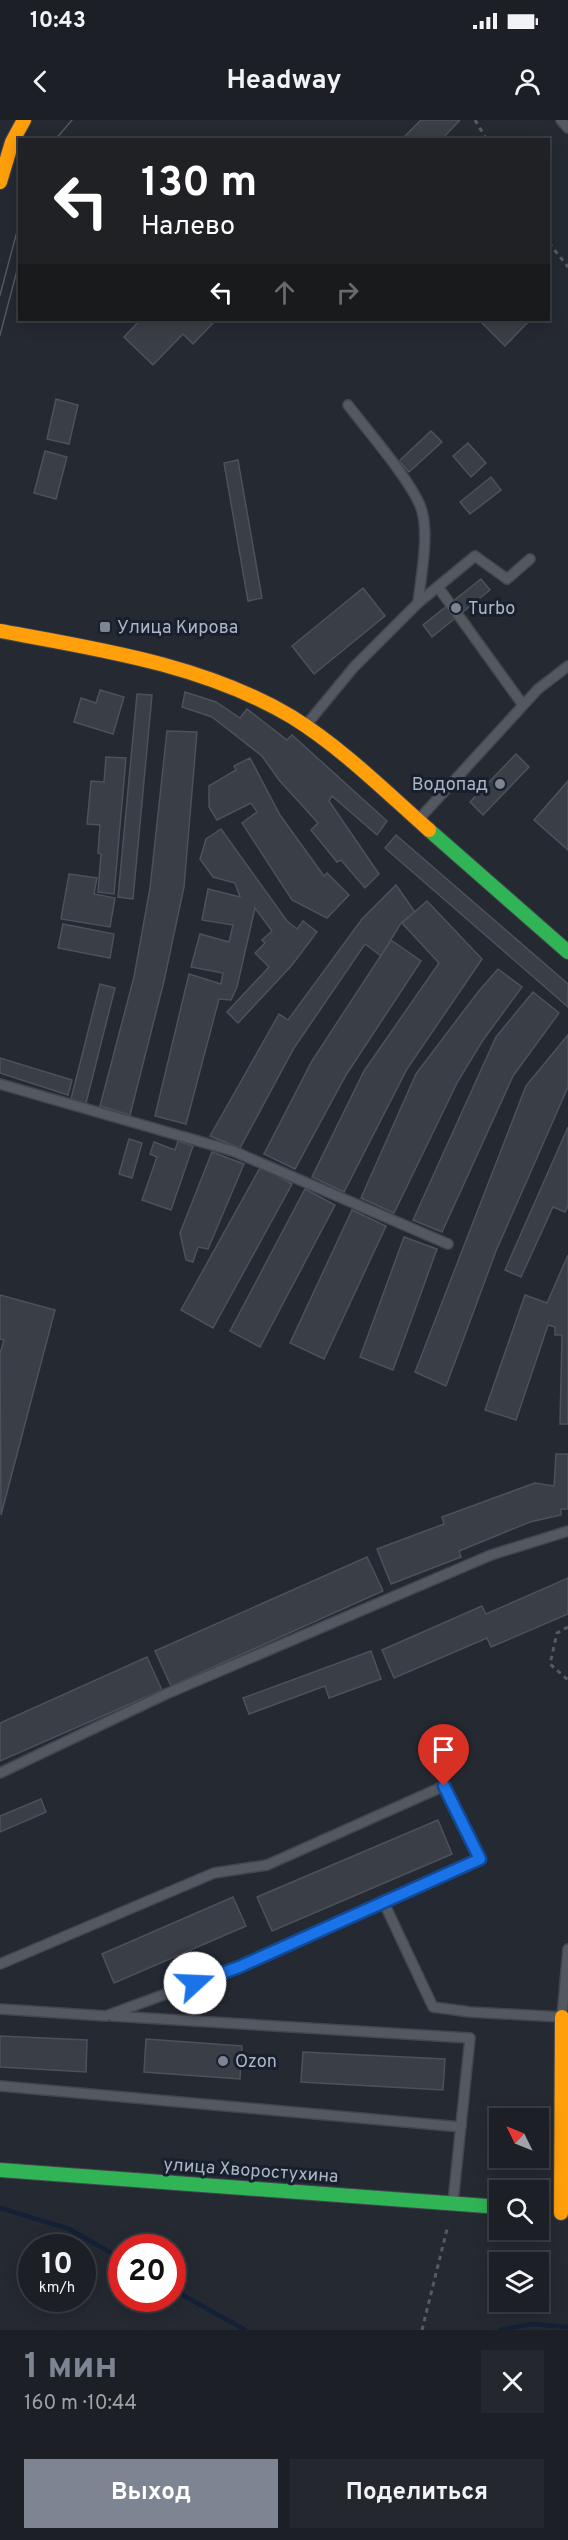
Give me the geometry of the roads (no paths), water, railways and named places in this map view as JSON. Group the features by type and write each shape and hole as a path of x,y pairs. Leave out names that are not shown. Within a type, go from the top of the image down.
{"street":[{"path":"0,182 11,145 24,120"},
{"path":"0,631 163,664 240,692 275,708 335,748 568,952"},
{"path":"560,2213 562,2017"},
{"name":"улица Хворостухина","path":"0,2170 489,2206"}],"lane":[{"path":"561,120 568,128"},
{"path":"348,405 410,488 422,510 424,530 418,603"},
{"path":"305,726 354,668 418,603 475,556 507,579 530,559"},
{"path":"438,587 523,705"},
{"path":"418,820 538,689 568,666"},
{"path":"0,1084 233,1151 448,1245"},
{"path":"0,1773 166,1694 491,1555 568,1532"},
{"path":"0,1965 214,1873 267,1865 444,1786 480,1859 239,1967 106,2016"},
{"path":"384,1903 434,2007 470,2012 562,2017 568,1949"},
{"path":"0,2009 470,2038 453,2203"},
{"path":"0,2086 461,2127"}],"waterway":[{"path":"0,2208 69,2229 108,2251"},
{"path":"186,2297 245,2330"},
{"path":"501,2330 531,2324 568,2327"}],"tram line":[{"path":"57,138 72,120"},
{"path":"0,295 18,228"},
{"path":"0,335 18,267"}],"place":[{"name":"Turbo","path":"456,608"},
{"name":"Улица Кирова","path":"105,627"},
{"name":"Водопад","path":"500,784"},
{"name":"Ozon","path":"223,2061"}]}
